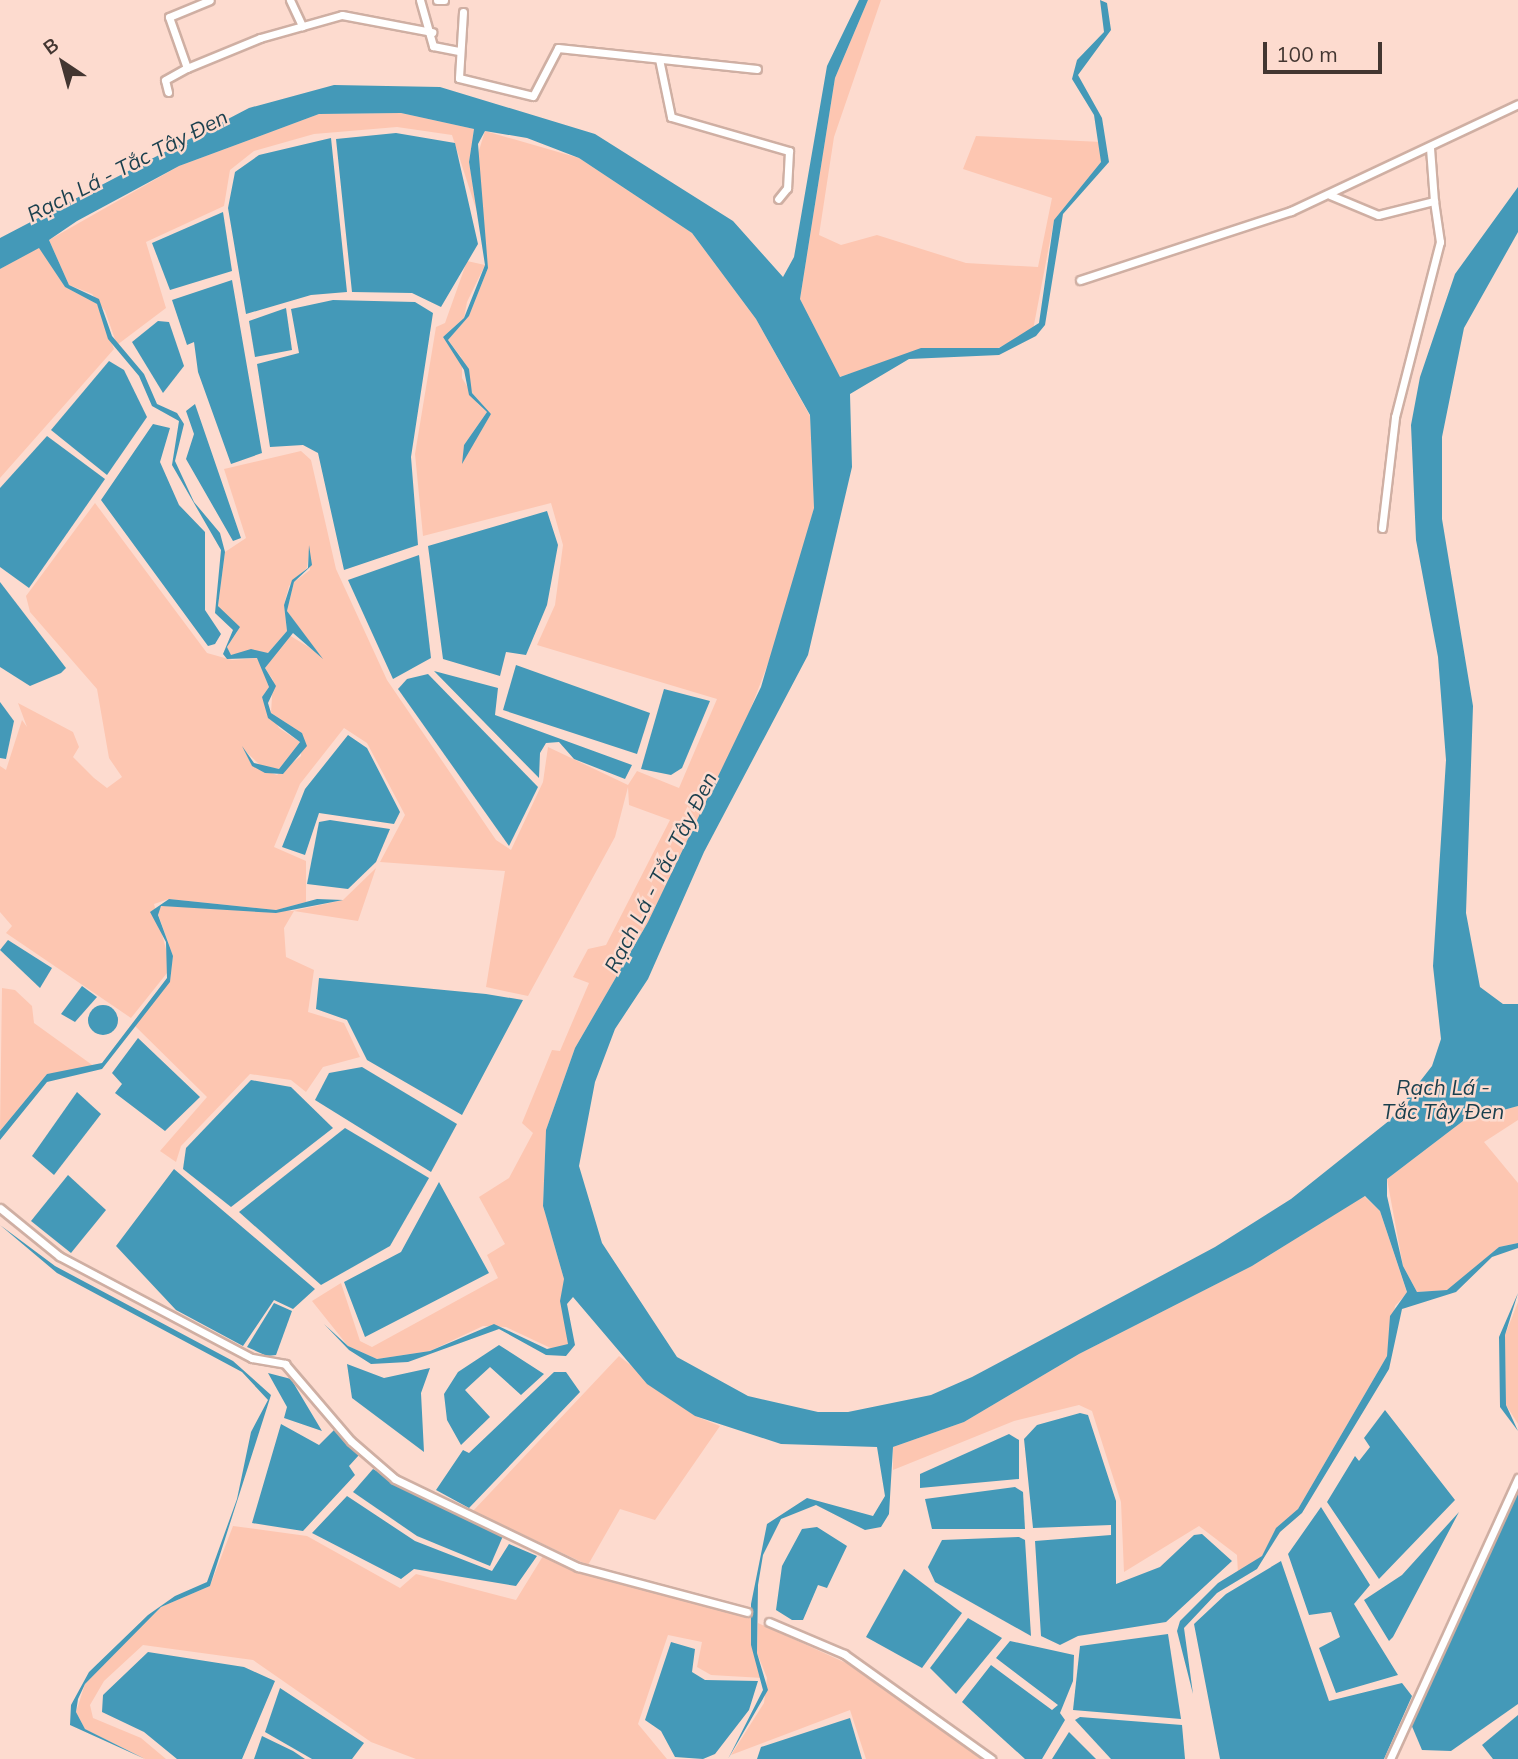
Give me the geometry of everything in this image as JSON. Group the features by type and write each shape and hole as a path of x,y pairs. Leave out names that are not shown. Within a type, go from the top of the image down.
{"street":[{"path":"187,68 169,17 210,0"},
{"path":"290,0 302,26"},
{"path":"420,0 432,33 433,46 459,51"},
{"path":"437,0 444,0"},
{"path":"463,12 459,51 462,80 533,96 558,48 757,69"},
{"path":"168,92 165,80 187,68 302,26 352,15 432,33"},
{"path":"659,59 671,117 789,151 788,187 778,199"},
{"path":"1080,280 1329,194 1518,104"},
{"path":"1382,528 1397,405 1440,242 1430,148"},
{"path":"1329,194 1378,215 1434,201"},
{"path":"0,1208 59,1256 252,1358 285,1364 351,1441 395,1479 578,1567 747,1612"},
{"path":"1390,1759 1518,1478"},
{"path":"769,1622 844,1654 991,1759"}],"shaded area":[{"path":"868,0 881,0 834,137 819,235 841,245 877,235 966,263 1038,267 1052,198 963,169 976,136 1102,142 1101,162 1054,220 1033,330 998,348 933,348 839,377 800,299 835,78"},
{"path":"401,113 474,129 469,162 479,218 452,135 397,127 314,134 254,151 230,170 224,206 146,242 166,308 117,345 105,311 92,294 69,285 49,240 179,166 319,114"},
{"path":"485,131 579,158 692,233 756,319 810,416 814,508 782,627 739,739 648,922 575,1048 546,1130 543,1206 564,1279 568,1344 557,1351 506,1327 483,1326 430,1351 377,1359 348,1346 312,1301 341,1283 360,1341 372,1347 498,1278 487,1255 505,1244 479,1197 509,1178 533,1133 522,1123 552,1050 560,1051 589,983 573,977 588,949 606,945 670,820 629,805 628,787 615,837 528,996 486,987 505,871 380,862 405,815 367,743 344,728 300,784 274,847 306,861 306,902 276,910 169,899 154,904 171,968 131,1018 6,933 12,926 0,912 0,766 6,770 22,720 27,727 18,703 73,732 79,747 73,757 107,788 122,777 109,758 97,689 30,612 26,596 95,503 207,653 232,660 258,658 269,687 262,697 279,728 300,742 279,769 261,766 245,751 252,766 277,775 301,756 302,733 271,713 273,680 265,668 289,635 315,651 287,611 294,582 310,570 309,552 307,568 289,586 284,605 287,631 268,653 231,655 227,647 237,632 218,606 225,552 246,538 224,469 301,451 311,460 336,569 387,680 496,840 511,850 543,782 548,747 628,785 637,771 679,788 717,699 537,645 555,605 563,545 551,503 423,536 415,454 436,327 445,323 467,261 485,265 467,302 464,318 443,337 462,366 462,378 478,404 487,412 464,445 463,460 491,414 472,393 461,357 448,340 469,316 488,268 475,163"},
{"path":"39,247 65,287 97,304 114,349 0,478 0,269"},
{"path":"376,868 358,921 294,911 284,928 286,957 314,970 308,1012 344,1023 360,1057 323,1067 306,1092 291,1080 250,1074 181,1146 176,1162 160,1151 207,1097 134,1025 170,982 173,956 158,914 161,906 293,911 343,900"},
{"path":"2,988 15,990 32,1006 34,1023 95,1067 47,1074 0,1131"},
{"path":"1518,1106 1518,1120 1484,1142 1518,1183 1518,1243 1499,1247 1448,1290 1417,1292 1403,1266 1387,1179 1463,1121"},
{"path":"1364,1196 1380,1211 1407,1293 1395,1306 1387,1356 1298,1509 1262,1556 1238,1574 1237,1555 1199,1526 1124,1572 1121,1502 1092,1411 1079,1405 1014,1421 893,1470 893,1447 964,1422 1079,1354 1252,1266"},
{"path":"1518,1302 1518,1424 1506,1405 1505,1335"},
{"path":"619,1356 695,1416 720,1426 655,1520 620,1509 588,1565 473,1511"},
{"path":"233,1526 307,1536 400,1588 416,1574 516,1600 543,1556 577,1571 752,1617 751,1645 763,1678 711,1675 697,1667 702,1642 668,1635 638,1724 667,1759 416,1759 371,1742 253,1660 143,1645 104,1681 90,1705 93,1718 141,1738 166,1759 145,1759 85,1729 76,1712 85,1684 161,1607 210,1586"},
{"path":"758,1623 857,1668 981,1759 866,1759 850,1710 731,1755 764,1703 767,1678 757,1653"}],"water":[{"name":"Rạch Lá - Tắc Tây Đen","path":"859,0 868,0 835,78 800,299 840,377 921,348 999,348 1039,323 1054,220 1101,162 1094,115 1072,79 1077,60 1104,32 1100,0 1107,3 1111,30 1078,75 1102,118 1109,162 1063,214 1045,325 1036,336 999,355 909,359 850,394 852,467 808,655 704,852 648,979 615,1029 595,1082 579,1166 602,1243 677,1357 748,1396 818,1412 848,1412 931,1395 972,1377 1215,1247 1291,1199 1390,1120 1432,1066 1441,1039 1433,966 1446,760 1438,657 1416,540 1411,425 1420,377 1455,274 1518,187 1518,232 1464,328 1442,437 1442,519 1473,706 1466,913 1480,987 1503,1004 1518,1004 1518,1106 1463,1121 1387,1179 1387,1196 1403,1266 1417,1292 1447,1290 1499,1247 1518,1243 1518,1248 1492,1257 1456,1292 1402,1309 1389,1369 1302,1513 1280,1532 1257,1569 1217,1593 1184,1628 1193,1694 1177,1631 1180,1621 1218,1583 1262,1556 1276,1528 1298,1509 1387,1356 1390,1316 1407,1292 1380,1211 1365,1196 1252,1266 1079,1354 964,1422 893,1447 889,1514 881,1527 865,1530 816,1505 781,1519 763,1555 758,1585 757,1653 768,1690 728,1759 763,1690 751,1645 751,1604 767,1524 807,1498 873,1516 885,1496 877,1447 781,1444 695,1416 647,1384 573,1297 567,1304 575,1345 566,1356 546,1355 499,1329 408,1362 371,1364 349,1350 324,1324 348,1346 377,1359 430,1351 494,1324 547,1349 568,1344 560,1301 564,1279 543,1206 546,1130 575,1048 648,922 761,687 814,508 810,415 756,319 692,233 579,158 527,138 485,131 478,144 488,268 469,316 448,340 469,369 472,393 491,414 462,464 464,445 487,412 469,395 464,370 443,337 464,318 485,265 469,162 474,129 401,113 319,114 179,166 77,221 49,240 69,285 99,299 112,336 144,374 157,404 177,413 184,424 175,461 194,502 220,533 225,552 218,606 240,627 227,647 231,655 251,649 268,653 287,631 284,605 292,580 308,568 309,545 312,565 294,582 287,611 323,659 293,633 265,668 276,686 268,703 271,713 302,733 307,746 283,774 265,773 252,766 242,746 254,763 279,769 300,742 268,718 262,697 269,687 257,658 227,659 223,654 233,630 215,613 221,550 172,465 179,421 152,406 139,376 108,339 97,304 65,287 39,248 0,269 0,238 249,108 334,85 440,87 595,134 733,221 783,277 794,257 827,66"},
{"path":"396,133 455,143 478,244 441,307 412,293 352,292 336,139"},
{"path":"331,138 347,292 311,295 246,314 228,208 235,172 259,155"},
{"path":"223,212 232,271 170,290 152,243"},
{"path":"232,280 262,453 231,464 198,372 194,342 187,345 172,300"},
{"path":"333,300 415,302 433,313 411,457 418,545 344,570 318,453 303,445 270,447 257,364 299,353 291,309"},
{"path":"286,308 292,350 255,357 249,321"},
{"path":"158,321 169,322 184,366 163,393 132,342"},
{"path":"109,361 124,370 147,417 107,475 51,430"},
{"path":"195,404 241,538 233,541 186,459 194,434 186,411"},
{"path":"153,424 170,428 160,462 179,505 205,532 205,610 221,634 215,644 208,646 101,500"},
{"path":"47,436 105,479 29,588 0,567 0,488"},
{"path":"547,511 558,545 547,605 526,655 506,652 500,676 443,659 428,546"},
{"path":"419,555 431,658 393,679 348,580"},
{"path":"0,582 66,668 61,673 30,686 0,667"},
{"path":"516,665 650,713 637,754 503,710"},
{"path":"434,671 498,688 495,715 632,765 625,779 574,759 559,742 546,743 540,753 539,778"},
{"path":"428,674 538,787 509,846 398,689 407,679"},
{"path":"664,689 710,701 682,768 671,775 641,769"},
{"path":"0,702 14,721 6,759 0,758"},
{"path":"348,735 367,748 400,812 394,824 319,813 305,855 282,847 305,789"},
{"path":"330,820 390,829 376,862 348,889 307,884 319,822"},
{"path":"169,899 276,910 317,899 343,900 276,913 161,906 158,915 173,956 170,982 102,1069 47,1082 0,1140 0,1131 47,1074 102,1063 167,978 166,942 150,912"},
{"path":"8,940 52,968 40,988 0,950"},
{"path":"319,978 523,1000 462,1115 367,1060 347,1020 316,1009"},
{"path":"82,986 97,997 75,1022 61,1014"},
{"path":"103,1005 109,1006 117,1014 117,1026 109,1034 103,1035 97,1034 89,1026 88,1020 89,1014 97,1006"},
{"path":"138,1038 200,1097 165,1131 115,1093 122,1084 112,1073"},
{"path":"362,1067 457,1124 431,1172 315,1100 329,1073"},
{"path":"251,1080 291,1087 333,1128 231,1207 183,1169 186,1148"},
{"path":"77,1092 101,1114 54,1175 32,1156"},
{"path":"345,1128 429,1178 390,1246 321,1285 239,1212"},
{"path":"174,1169 315,1289 293,1309 274,1300 243,1346 176,1310 116,1246"},
{"path":"68,1175 106,1210 71,1253 31,1221"},
{"path":"439,1182 489,1273 365,1337 344,1282 401,1252"},
{"path":"0,1225 55,1266 233,1361 271,1395 210,1586 161,1607 85,1684 78,1699 76,1712 85,1729 145,1759 70,1725 71,1705 89,1672 148,1615 175,1596 207,1582 237,1499 251,1432 268,1400 242,1372 57,1273"},
{"path":"1518,1293 1505,1335 1506,1405 1518,1431 1500,1407 1499,1337"},
{"path":"274,1303 292,1311 276,1355 267,1356 247,1347"},
{"path":"499,1345 544,1374 521,1395 490,1367 465,1390 490,1417 461,1445 447,1420 444,1394 458,1372"},
{"path":"347,1364 384,1378 430,1368 421,1393 424,1452 352,1398"},
{"path":"554,1372 566,1372 580,1392 469,1508 436,1490 463,1450 469,1453"},
{"path":"268,1373 291,1379 322,1431 284,1418 287,1407"},
{"path":"1385,1410 1455,1500 1379,1579 1327,1502 1355,1456 1359,1461 1370,1447 1364,1438"},
{"path":"1080,1413 1088,1415 1116,1501 1116,1584 1160,1567 1194,1535 1202,1534 1232,1561 1166,1622 1078,1636 1060,1645 1041,1636 1035,1541 1111,1535 1111,1525 1033,1528 1024,1439 1037,1425"},
{"path":"281,1424 319,1445 334,1430 359,1455 349,1466 355,1475 303,1531 252,1523"},
{"path":"1009,1434 1019,1440 1019,1479 920,1488 920,1474"},
{"path":"373,1469 503,1536 490,1566 417,1536 353,1492"},
{"path":"1015,1487 1023,1492 1025,1529 932,1529 925,1499"},
{"path":"1518,1492 1518,1704 1451,1751 1422,1750 1411,1724"},
{"path":"347,1496 415,1541 492,1571 509,1544 537,1556 516,1586 414,1569 401,1579 312,1533"},
{"path":"1321,1507 1370,1585 1354,1604 1398,1675 1336,1693 1319,1648 1340,1637 1331,1612 1309,1615 1288,1554"},
{"path":"1459,1512 1389,1641 1364,1600 1402,1575"},
{"path":"817,1527 847,1546 827,1588 818,1585 803,1620 792,1620 776,1610 782,1566 802,1529"},
{"path":"1019,1537 1025,1540 1031,1636 935,1582 928,1567 942,1540"},
{"path":"1281,1561 1329,1701 1402,1683 1412,1696 1384,1759 1220,1759 1194,1624 1226,1594"},
{"path":"904,1569 962,1613 922,1668 866,1637"},
{"path":"968,1618 1002,1638 956,1694 930,1668"},
{"path":"1168,1634 1181,1719 1073,1710 1080,1646"},
{"path":"1010,1641 1074,1655 1073,1681 1060,1713 1065,1720 1042,1759 1025,1759 962,1702 991,1665 1052,1710 1058,1705 996,1658"},
{"path":"671,1642 695,1649 692,1672 705,1680 758,1681 749,1710 715,1754 703,1759 675,1757 661,1731 645,1720"},
{"path":"148,1652 244,1667 275,1681 242,1759 177,1759 144,1732 102,1712 103,1695"},
{"path":"280,1688 364,1743 352,1759 312,1759 265,1732"},
{"path":"1518,1715 1518,1759 1493,1759 1482,1745"},
{"path":"1080,1717 1182,1725 1185,1759 1111,1759 1075,1720"},
{"path":"850,1718 862,1759 757,1759 761,1747"},
{"path":"1069,1732 1096,1759 1052,1759"},
{"path":"262,1736 293,1751 305,1759 254,1759"}]}
